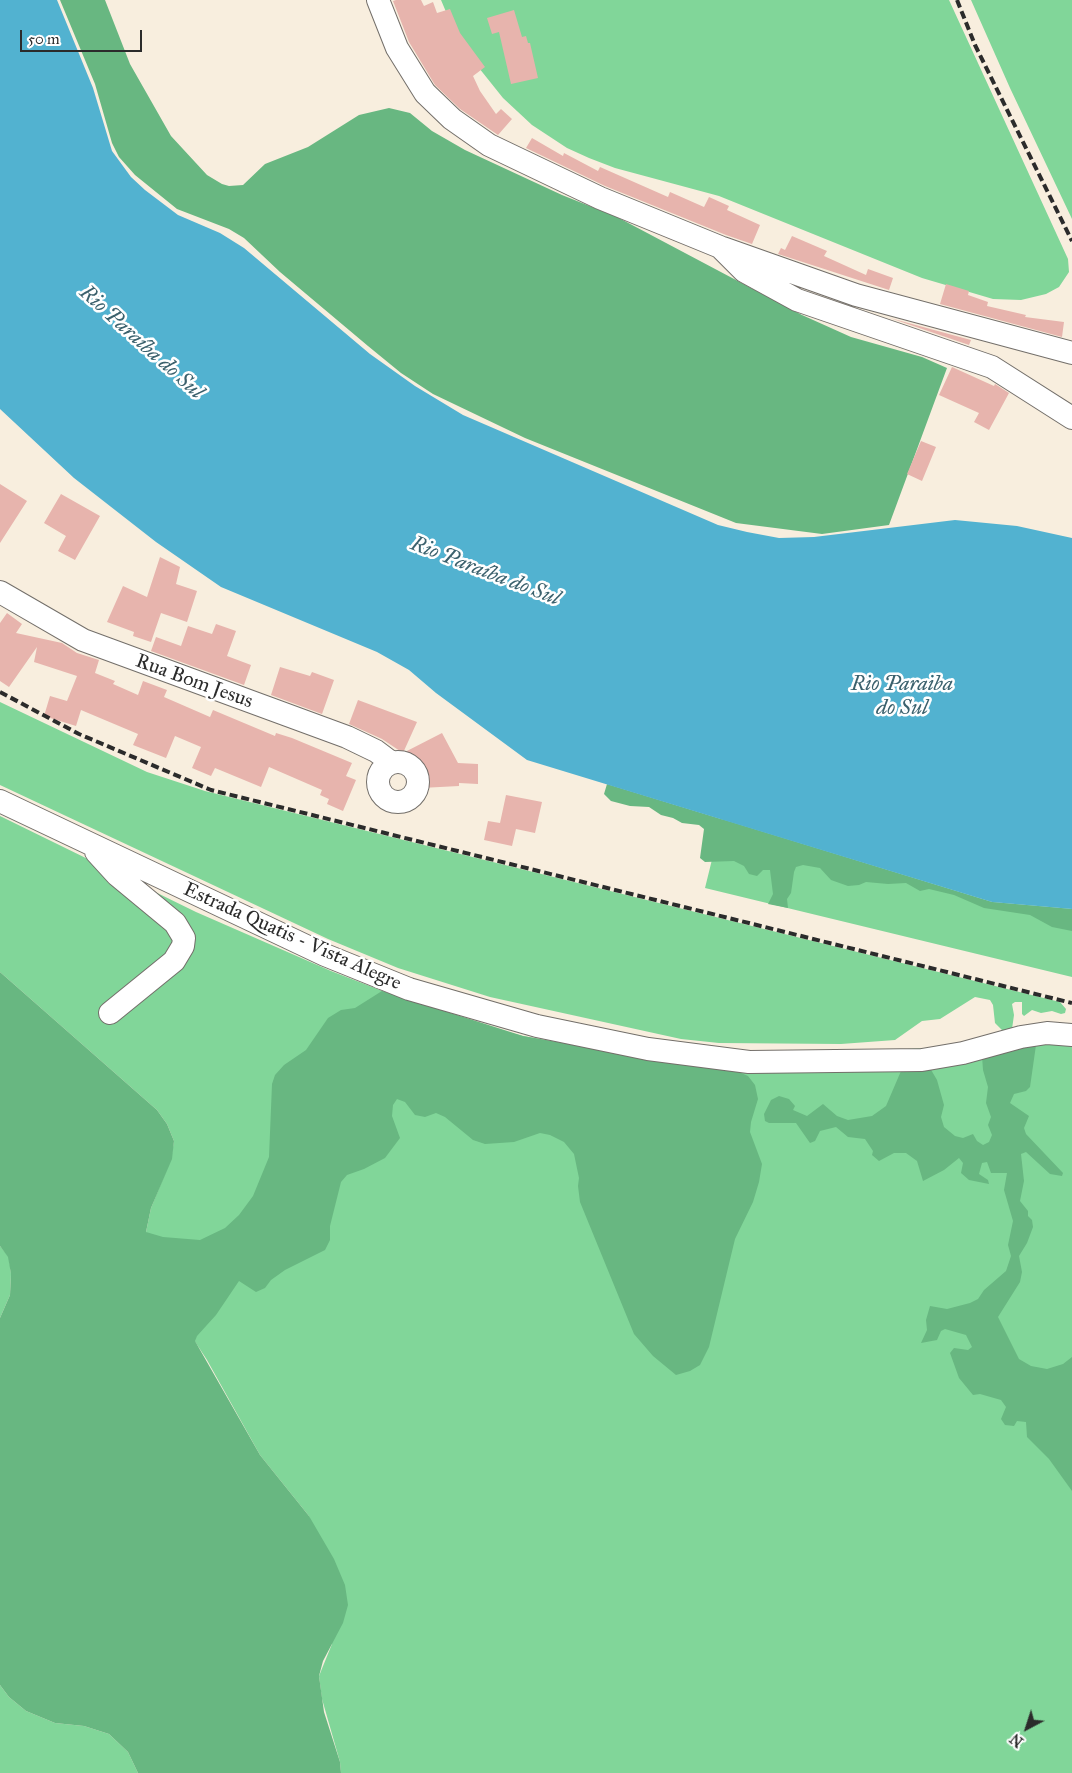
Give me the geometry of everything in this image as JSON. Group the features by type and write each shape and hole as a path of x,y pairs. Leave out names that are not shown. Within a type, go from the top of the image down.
{"street":[{"path":"378,0 397,48 414,79 437,107 489,145 538,170 622,208 720,248 746,255 856,295 1072,353"},
{"path":"720,248 744,271 797,300 992,367 1072,418"},
{"name":"Rua Bom Jesus","path":"0,592 84,640 347,737 376,751 392,763"},
{"name":"Estrada Quatis - Vista Alegre","path":"0,800 325,955 409,989 537,1026 648,1049 749,1062 922,1060 947,1056 1021,1037 1047,1034 1072,1036"},
{"path":"89,844 117,874 175,923 184,938 183,946 174,961 110,1013"}],"green space":[{"path":"60,0 105,0 130,64 171,136 207,175 222,184 229,186 243,185 265,164 308,147 359,115 389,108 410,113 432,131 465,150 562,195 617,217 802,315 851,337 922,357 947,368 889,525 822,534 736,523 525,438 433,394 401,373 368,346 280,272 244,238 229,229 177,209 135,175 119,157 112,143 95,84"},
{"path":"441,0 949,0 1068,259 1069,272 1059,287 1046,294 1021,300 993,299 922,278 719,196 615,168 589,158 567,148 532,125 503,98 475,63 452,26"},
{"path":"971,0 1072,0 1072,219 1010,88"},
{"path":"0,702 147,772 205,791 1060,1002 1066,1009 1065,1013 1061,1014 1052,1011 1041,1013 1032,1010 1024,1016 1022,1014 1022,1002 1015,1002 1012,1004 1014,1015 1012,1029 1004,1032 995,1023 993,1005 990,1000 975,997 940,1019 922,1021 895,1040 841,1044 719,1043 681,1039 490,997 398,968 328,939 0,785"},
{"path":"607,784 992,902 1072,909 1072,931 1052,927 1030,915 984,908 954,895 929,889 920,891 906,883 866,882 848,886 831,880 820,868 803,865 796,867 794,872 791,893 787,899 788,908 768,904 773,894 770,870 763,870 757,876 749,874 744,866 734,861 705,862 700,858 704,829 699,825 682,823 661,815 649,807 630,806 611,801 604,794"},
{"path":"0,816 196,912 331,971 442,1014 523,1036 653,1059 1059,1043 1072,1046 1072,1773 341,1773 340,1762 322,1699 319,1676 332,1644 309,1516 260,1455 207,1360 177,1314 146,1232 151,1208 171,1159 174,1141 167,1124 157,1110 0,972"},
{"path":"722,819 992,902 1072,909 1072,977 705,888"},
{"path":"0,972 157,1110 167,1124 174,1141 172,1159 151,1208 146,1232 163,1237 200,1240 225,1228 239,1215 253,1196 269,1157 272,1084 275,1075 284,1065 306,1050 328,1018 341,1010 355,1008 382,991 523,1036 653,1059 734,1070 748,1076 755,1085 758,1099 750,1132 762,1164 759,1182 753,1202 735,1239 709,1347 700,1365 690,1371 676,1375 653,1356 634,1334 580,1202 579,1178 574,1154 564,1142 550,1135 540,1133 514,1142 485,1144 473,1140 445,1117 436,1113 425,1117 415,1115 405,1102 397,1099 393,1105 392,1116 400,1138 385,1158 347,1175 341,1182 330,1226 330,1240 325,1250 285,1270 271,1280 265,1288 256,1292 239,1281 216,1315 197,1336 195,1341 260,1455 309,1516 334,1559 345,1585 348,1605 343,1623 323,1661 319,1676 324,1712 340,1762 341,1773 138,1773 128,1752 109,1734 84,1726 55,1723 26,1711 9,1697 0,1685 0,1318 10,1295 11,1274 8,1257 0,1246"},
{"path":"1036,1045 1030,1087 1026,1091 1014,1094 1010,1103 1029,1116 1024,1128 1026,1134 1063,1173 1062,1176 1050,1174 1026,1152 1021,1154 1024,1181 1020,1201 1028,1211 1033,1227 1027,1243 1019,1256 1022,1272 1020,1282 998,1317 1019,1359 1031,1366 1047,1369 1063,1364 1072,1357 1072,1491 1049,1459 1027,1437 1026,1422 1017,1421 1014,1426 1005,1425 1001,1419 1006,1407 1001,1400 980,1394 973,1395 959,1378 950,1353 954,1348 968,1350 972,1347 966,1335 945,1329 941,1331 937,1340 921,1343 927,1330 926,1320 930,1306 947,1309 970,1303 978,1299 984,1290 1006,1271 1011,1256 1008,1245 1013,1221 1004,1190 1007,1173 991,1173 987,1162 982,1163 979,1174 988,1180 989,1184 969,1180 961,1173 963,1163 959,1158 944,1170 923,1181 917,1161 906,1153 894,1153 879,1161 872,1155 873,1151 865,1139 848,1137 836,1127 820,1131 815,1141 810,1143 796,1123 769,1123 765,1121 764,1114 771,1100 779,1096 789,1099 795,1106 793,1110 807,1116 823,1104 837,1116 848,1120 872,1116 886,1106 901,1071 930,1068 937,1080 944,1105 941,1117 944,1127 955,1136 963,1138 973,1134 977,1141 983,1145 989,1142 992,1135 988,1125 991,1117 986,1103 988,1087 983,1070 982,1056"},
{"path":"0,1246 9,1257 11,1274 10,1295 0,1318"},
{"path":"0,1685 9,1697 26,1711 55,1723 84,1726 109,1734 128,1752 138,1773 0,1773"}],"water":[{"name":"Rio Paraiba do Sul","path":"0,0 57,0 93,88 112,151 131,177 145,190 178,215 220,233 244,248 370,354 415,386 463,415 718,525 747,532 779,538 814,537 955,520 1017,526 1072,538 1072,909 992,902 527,760 436,693 409,670 377,652 221,587 156,542 74,478 0,409"}],"building":[{"path":"421,0 424,6 433,2 437,13 450,9 460,33 485,67 473,76 480,91 496,114 501,109 512,119 498,135 460,109 435,85 409,42 393,1"},
{"path":"514,10 522,37 526,36 528,43 530,43 538,78 511,84 499,32 492,34 487,18"},
{"path":"532,138 563,156 564,153 598,171 600,167 668,197 670,192 704,207 709,197 729,206 727,210 760,225 752,244 605,186 526,148"},
{"path":"792,236 827,251 824,256 866,275 868,269 893,278 889,290 778,254 781,248 785,250"},
{"path":"946,284 969,291 968,295 988,302 987,306 1026,315 1025,317 1064,322 1062,337 940,304"},
{"path":"890,318 971,340 969,345"},
{"path":"952,367 994,386 995,384 1009,393 989,430 974,422 979,413 939,395"},
{"path":"921,441 936,447 922,481 907,474"},
{"path":"0,484 27,501 0,543"},
{"path":"61,494 100,516 75,560 58,551 66,536 44,523"},
{"path":"160,557 180,567 176,584 197,591 187,622 161,613 151,642 133,636 134,632 107,622 123,586 147,597"},
{"path":"7,613 22,624 16,633 62,643 77,653 99,660 95,673 115,681 113,684 138,695 143,681 167,690 164,697 210,717 213,710 275,736 276,733 292,738 352,763 346,776 356,780 343,811 327,804 329,799 320,795 322,790 269,767 261,787 215,768 211,776 192,768 201,747 175,736 166,758 133,745 138,734 81,710 76,726 44,716 50,696 67,701 77,676 34,662 37,647 9,687 0,681 0,623"},
{"path":"216,624 236,631 227,656 251,665 244,685 151,651 156,637 181,646 188,626 212,634"},
{"path":"280,667 310,676 312,672 334,680 322,714 271,695"},
{"path":"358,700 417,722 403,753 382,739 349,724"},
{"path":"442,733 458,763 478,764 478,784 459,783 459,786 421,788 420,760 403,753"},
{"path":"506,795 542,802 535,833 516,829 512,846 484,840 488,821 500,823"}],"railway":[{"path":"957,0 975,45 1072,241"},
{"path":"0,692 79,734 211,790 1072,1003"}],"water label":[{"name":"Rio Paraíba do Sul","path":"141,343"},
{"name":"Rio Paraíba do Sul","path":"485,572"}]}
